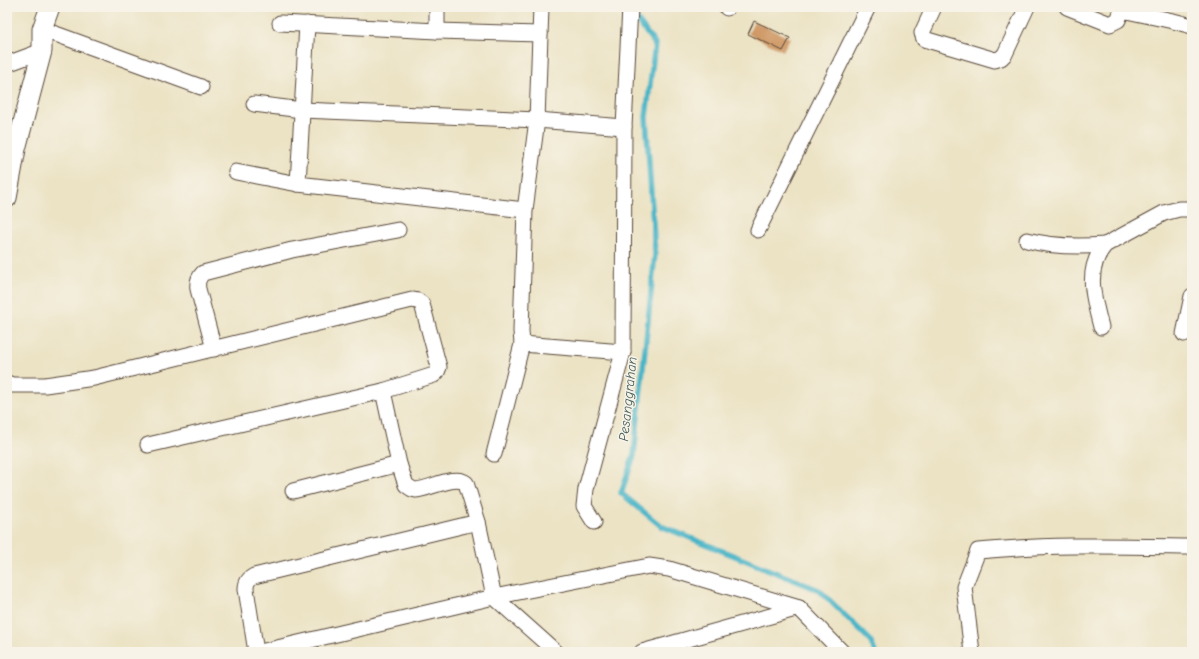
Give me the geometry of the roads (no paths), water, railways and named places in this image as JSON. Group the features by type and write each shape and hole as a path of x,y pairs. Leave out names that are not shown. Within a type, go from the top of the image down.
{"street":[{"path":"7,198 11,148 42,51 42,29 50,7"},
{"path":"437,7 437,31"},
{"path":"494,454 522,344 521,331 525,210 538,120 541,7"},
{"path":"594,522 584,506 586,489 623,352 624,127 630,7"},
{"path":"758,230 868,7"},
{"path":"934,7 922,33 924,39 995,60 1001,58 1005,54 1027,7"},
{"path":"1067,7 1110,24 1118,20 1123,9 1192,26"},
{"path":"280,23 437,31 540,34"},
{"path":"298,184 307,24"},
{"path":"42,29 201,88"},
{"path":"7,64 42,51"},
{"path":"254,104 302,110 538,120 624,127"},
{"path":"236,172 298,184 525,210"},
{"path":"1101,327 1093,298 1092,275 1093,266 1100,251 1105,245 1164,213 1179,209 1192,209"},
{"path":"214,349 197,283 199,277 204,273 292,250 398,230"},
{"path":"1027,240 1039,244 1061,247 1105,245"},
{"path":"1184,334 1192,296"},
{"path":"9,384 45,385 112,374 412,300 418,301 422,304 438,367 437,372 434,375 383,391 148,445"},
{"path":"522,344 623,352"},
{"path":"383,391 399,464 406,485 416,490 455,480 463,480 468,487 478,522 494,597 556,652"},
{"path":"293,491 399,464"},
{"path":"256,652 246,589 246,584 249,579 254,576 478,522"},
{"path":"972,652 964,587 978,551 1022,546 1192,546"},
{"path":"260,652 494,597 649,566 669,569 799,608 842,652"},
{"path":"642,652 799,608"}],"waterway":[{"name":"Pesanggrahan","path":"634,14 655,44 646,117 655,254 634,455 621,493 661,526 819,590 870,640 875,652"}]}
